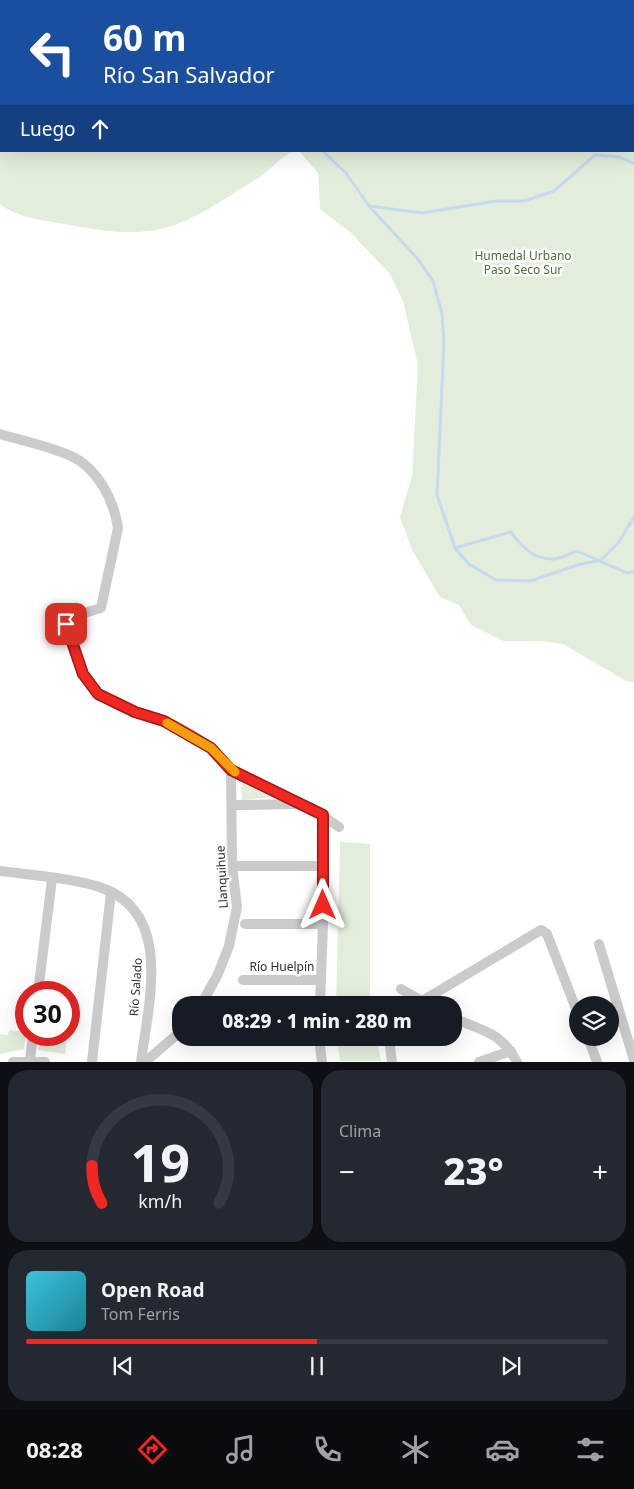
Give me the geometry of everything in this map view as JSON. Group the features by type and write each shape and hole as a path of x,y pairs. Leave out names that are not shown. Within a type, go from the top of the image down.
{"street":[{"path":"0,434 72,456 97,477 107,492 118,528 101,608 74,616 66,624 83,674 94,690 135,712 164,721 203,742 219,754 231,770 303,804 339,827"},
{"name":"Llanquihue","path":"206,996 218,974 234,927 237,907 232,866 231,770"},
{"path":"232,805 303,804"},
{"path":"320,996 323,924 323,815"},
{"path":"232,866 323,866"},
{"name":"Río Salado","path":"0,871 96,886 111,892 135,912 146,932 151,948 152,976 141,1062"},
{"path":"39,981 52,879"},
{"path":"92,1062 111,892"},
{"path":"245,924 323,924"},
{"path":"437,996 541,930 546,934 571,996"},
{"path":"598,944 634,1060"},
{"name":"Río Huelpín","path":"243,980 321,980"},
{"path":"401,989 414,996"},
{"path":"462,1021 494,1035 506,1043 517,1062"},
{"path":"145,1062 172,1039"},
{"path":"30,1060 32,1046"},
{"path":"321,1046 322,1062"},
{"path":"390,1046 392,1062"},
{"path":"591,1046 596,1062"},
{"path":"479,1062 511,1050"},
{"path":"14,1062 30,1060 45,1062"}],"green space":[{"path":"0,152 292,152 263,175 209,208 183,222 156,230 123,232 80,227 24,216 0,204"},
{"name":"Humedal Urbano Paso Seco Sur","path":"300,152 634,152 634,682 626,681 563,644 542,641 503,641 471,625 459,605 440,597 412,550 400,517 412,476 418,365 403,301 390,274 350,232 320,209 318,173"},
{"path":"241,782 271,797 242,800"},
{"path":"340,842 370,844 370,996 336,996"},
{"path":"9,1030 15,1031 15,1046 24,1046 24,1049 0,1054 0,1034 8,1035"},
{"path":"38,1046 66,1046 65,1054 38,1050"},
{"path":"338,1046 378,1046 381,1061 340,1061"}],"waterway":[{"path":"324,152 346,173 369,206 417,258 433,281 442,314 444,342 437,495 455,548 469,564 496,580 530,581 581,564 601,560 619,542 634,517"},
{"path":"370,206 422,213 496,201 524,201 554,191 595,155 619,157 634,163"},
{"path":"455,548 511,532 529,552 540,557 557,559 577,551 627,573 634,572"}],"slow traffic":[{"path":"167,723 203,742 219,754 231,770 235,772"}],"route":[{"path":"66,624 83,674 90,686 98,694 144,716 164,721 203,742 219,754 231,770 323,815 323,905"}]}
